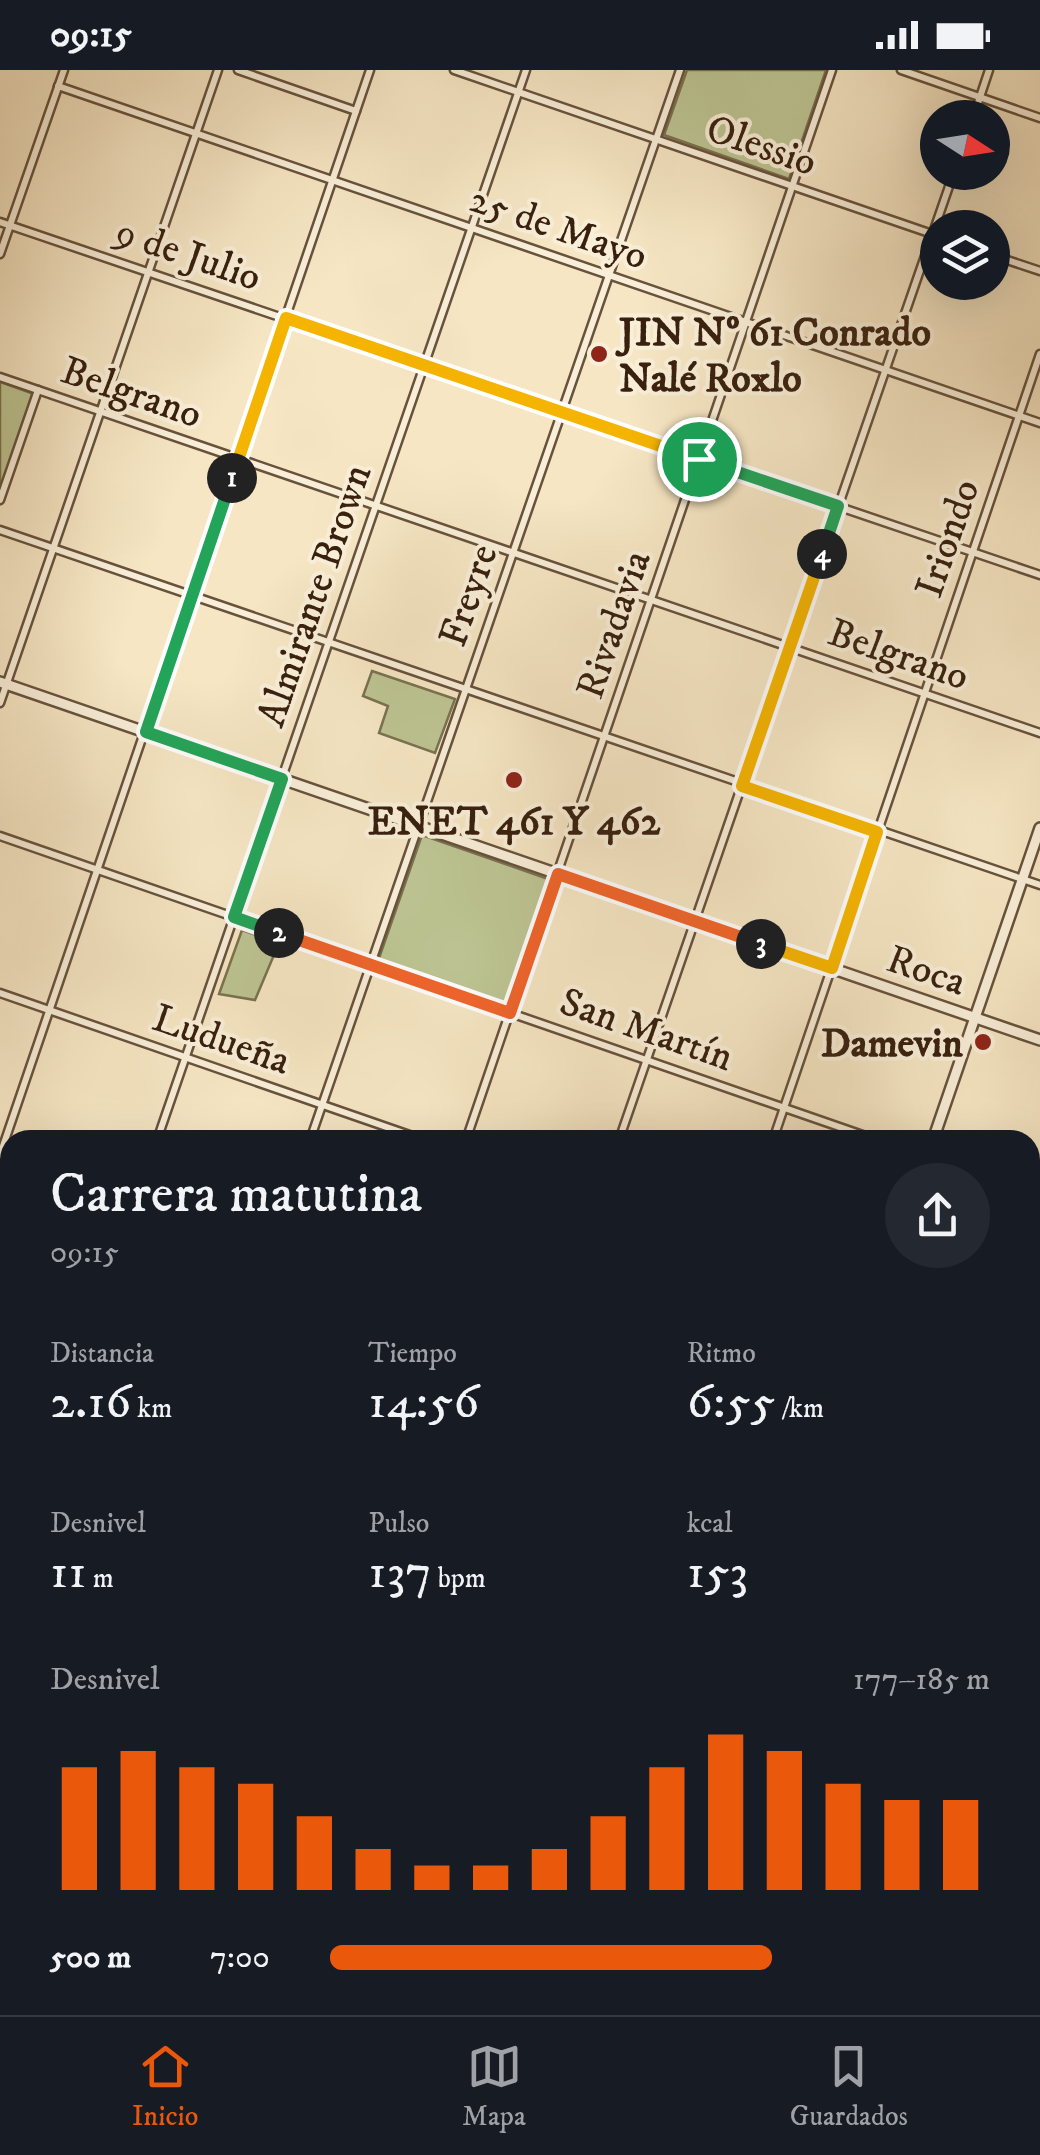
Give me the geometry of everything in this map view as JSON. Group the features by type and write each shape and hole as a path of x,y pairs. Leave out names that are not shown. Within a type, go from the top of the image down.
{"street":[{"path":"0,254 64,70"},
{"path":"0,703 3,683 218,70"},
{"path":"238,70 356,112"},
{"path":"10,1130 370,70"},
{"name":"Olessio","path":"454,70 920,230"},
{"name":"Almirante Brown","path":"160,1130 526,70"},
{"name":"Freyre","path":"313,1130 680,70"},
{"name":"Rivadavia","path":"469,1130 832,70"},
{"path":"901,70 1040,118"},
{"path":"979,100 989,70"},
{"name":"25 de Mayo","path":"58,86 1040,423"},
{"name":"9 de Julio","path":"0,222 1040,575"},
{"path":"1010,261 1040,271"},
{"path":"622,1130 920,276"},
{"name":"Iriondo","path":"776,1130 1040,354"},
{"name":"Belgrano","path":"0,377 1040,733"},
{"path":"0,500 38,390"},
{"path":"0,530 1040,886"},
{"name":"Roca","path":"3,683 1040,1040"},
{"path":"937,1130 1040,828"},
{"name":"San Martín","path":"0,836 848,1130"},
{"name":"Ludueña","path":"0,993 395,1130"}],"green space":[{"path":"687,70 826,70 789,179 664,135"},
{"path":"0,382 34,394 0,489"},
{"path":"372,671 455,699 435,753 379,733 388,706 363,696"},
{"path":"422,835 551,880 506,1005 378,961"},
{"path":"242,930 279,943 255,1000 219,994"}],"place":[{"name":"JIN Nº 61 Conrado Nalé Roxlo","path":"599,354"},
{"name":"ENET 461 Y 462","path":"514,780"},
{"name":"Damevin","path":"983,1042"}],"route":[{"path":"286,318 699,459 838,506 742,786 877,832 832,968 558,874 510,1013 234,917 282,779 146,732 286,318"}]}
